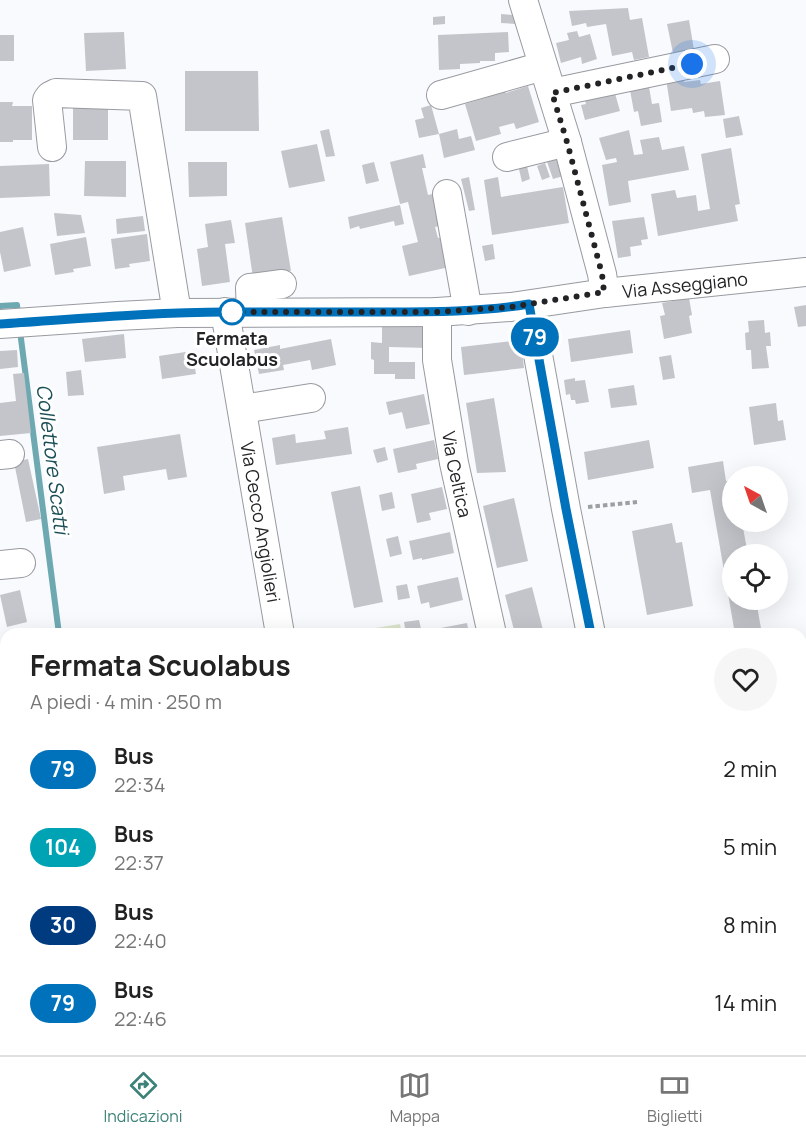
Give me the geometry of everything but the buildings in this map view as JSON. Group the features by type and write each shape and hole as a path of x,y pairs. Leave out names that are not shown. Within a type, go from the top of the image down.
{"street":[{"path":"523,0 567,142 602,274 604,292"},
{"path":"552,93 715,59"},
{"path":"441,96 543,66"},
{"path":"52,147 47,100 50,96 56,93 142,96 177,313"},
{"path":"507,157 567,142"},
{"path":"447,194 468,311"},
{"name":"Via Asseggiano","path":"0,324 177,313 468,311 604,292 806,272"},
{"path":"238,312 250,288 282,284"},
{"path":"529,304 590,628"},
{"name":"Via Cecco Angiolieri","path":"238,312 242,409 279,628"},
{"name":"Via Celtica","path":"438,312 438,360 452,452 491,628"},
{"path":"242,409 311,398"}],"path":[{"path":"566,509 637,502"}],"green space":[{"path":"400,624 401,628 376,628"}],"waterway":[{"name":"Collettore Scatti","path":"0,306 17,305 18,315"},
{"name":"Collettore Scatti","path":"20,331 58,628"}],"bus line":[{"name":"79","path":"0,324 177,313 468,311 529,304 590,628"}],"place":[{"name":"Fermata Scuolabus","path":"232,312"}],"route":[{"path":"232,312 468,311 511,307 604,292 602,274 552,93 692,64"}]}
